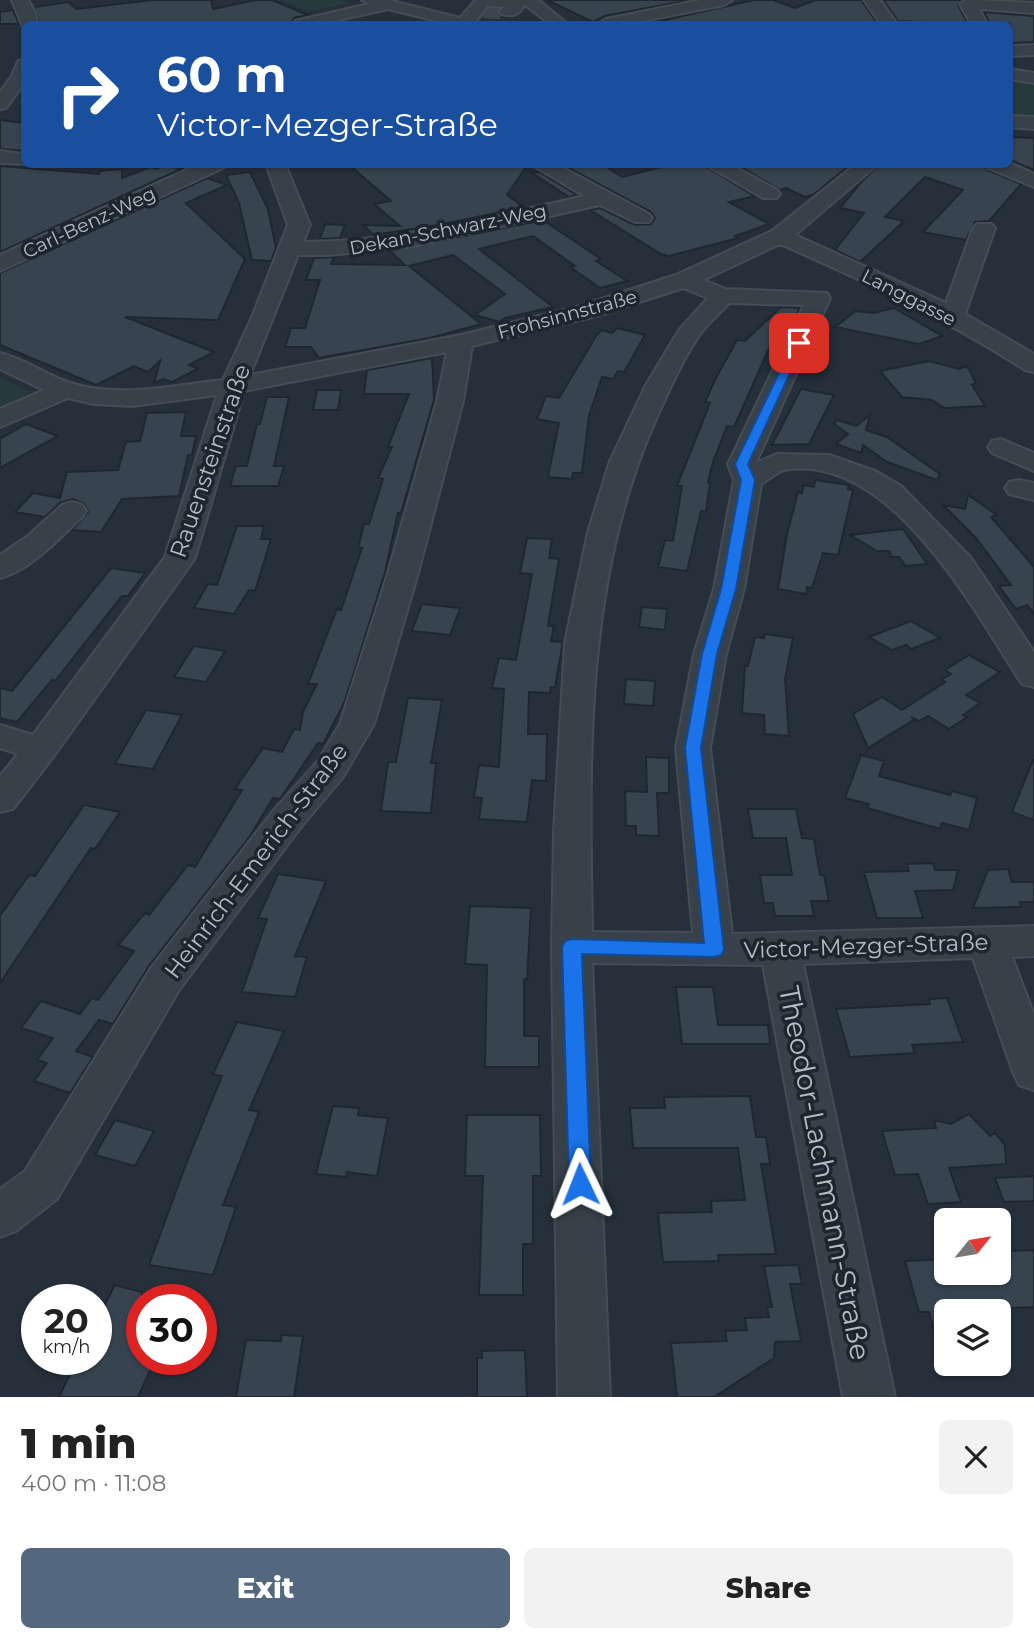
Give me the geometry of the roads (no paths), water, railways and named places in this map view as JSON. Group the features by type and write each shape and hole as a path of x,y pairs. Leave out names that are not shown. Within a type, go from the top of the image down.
{"street":[{"path":"20,0 28,21"},
{"path":"370,0 453,21"},
{"path":"468,21 480,9 483,1 506,7 528,0 557,21"},
{"path":"621,21 724,0"},
{"path":"872,0 887,21"},
{"path":"977,21 968,4 1034,8"},
{"path":"314,21 386,5"},
{"path":"696,6 720,17"},
{"path":"1013,51 1034,50"},
{"path":"1013,74 1034,78"},
{"path":"0,104 21,75"},
{"path":"1013,121 1034,122"},
{"path":"1013,133 1034,134"},
{"path":"0,157 21,160"},
{"name":"Carl-Benz-Weg","path":"0,264 53,237 207,168"},
{"name":"Rauensteinstraße","path":"0,800 41,749 180,558 233,386 299,225 287,188 277,168"},
{"name":"Dekan-Schwarz-Weg","path":"547,168 642,218"},
{"path":"721,168 770,194"},
{"name":"Frohsinnstraße","path":"0,360 65,390 94,396 132,398 233,386 461,342 588,311 684,280 779,236 864,168"},
{"path":"1004,168 1034,181"},
{"name":"Dekan-Schwarz-Weg","path":"291,249 334,251 379,246 603,198"},
{"path":"952,318 984,228"},
{"name":"Langgasse","path":"779,236 894,288 1009,348 1034,365"},
{"path":"684,280 723,296 819,298 742,464 748,480 729,589 710,654 693,748 714,950"},
{"path":"584,1397 572,947 572,832 581,643 602,532 624,461 659,386 691,330 723,296"},
{"name":"Heinrich-Emerich-Straße","path":"0,1216 41,1185 165,979 288,819 331,769 357,724 403,573 450,401 461,342"},
{"path":"0,419 65,390"},
{"path":"1001,447 1034,463"},
{"path":"748,480 776,462 830,463 865,477 891,492 960,564 1034,677"},
{"path":"0,569 38,542 72,511"},
{"path":"0,736 41,749"},
{"name":"Victor-Mezger-Straße","path":"572,947 780,950 1034,941"},
{"path":"987,943 1034,1072"},
{"name":"Theodor-Lachmann-Straße","path":"780,950 869,1397"}],"tunnel":[{"path":"483,9 507,11"}]}
